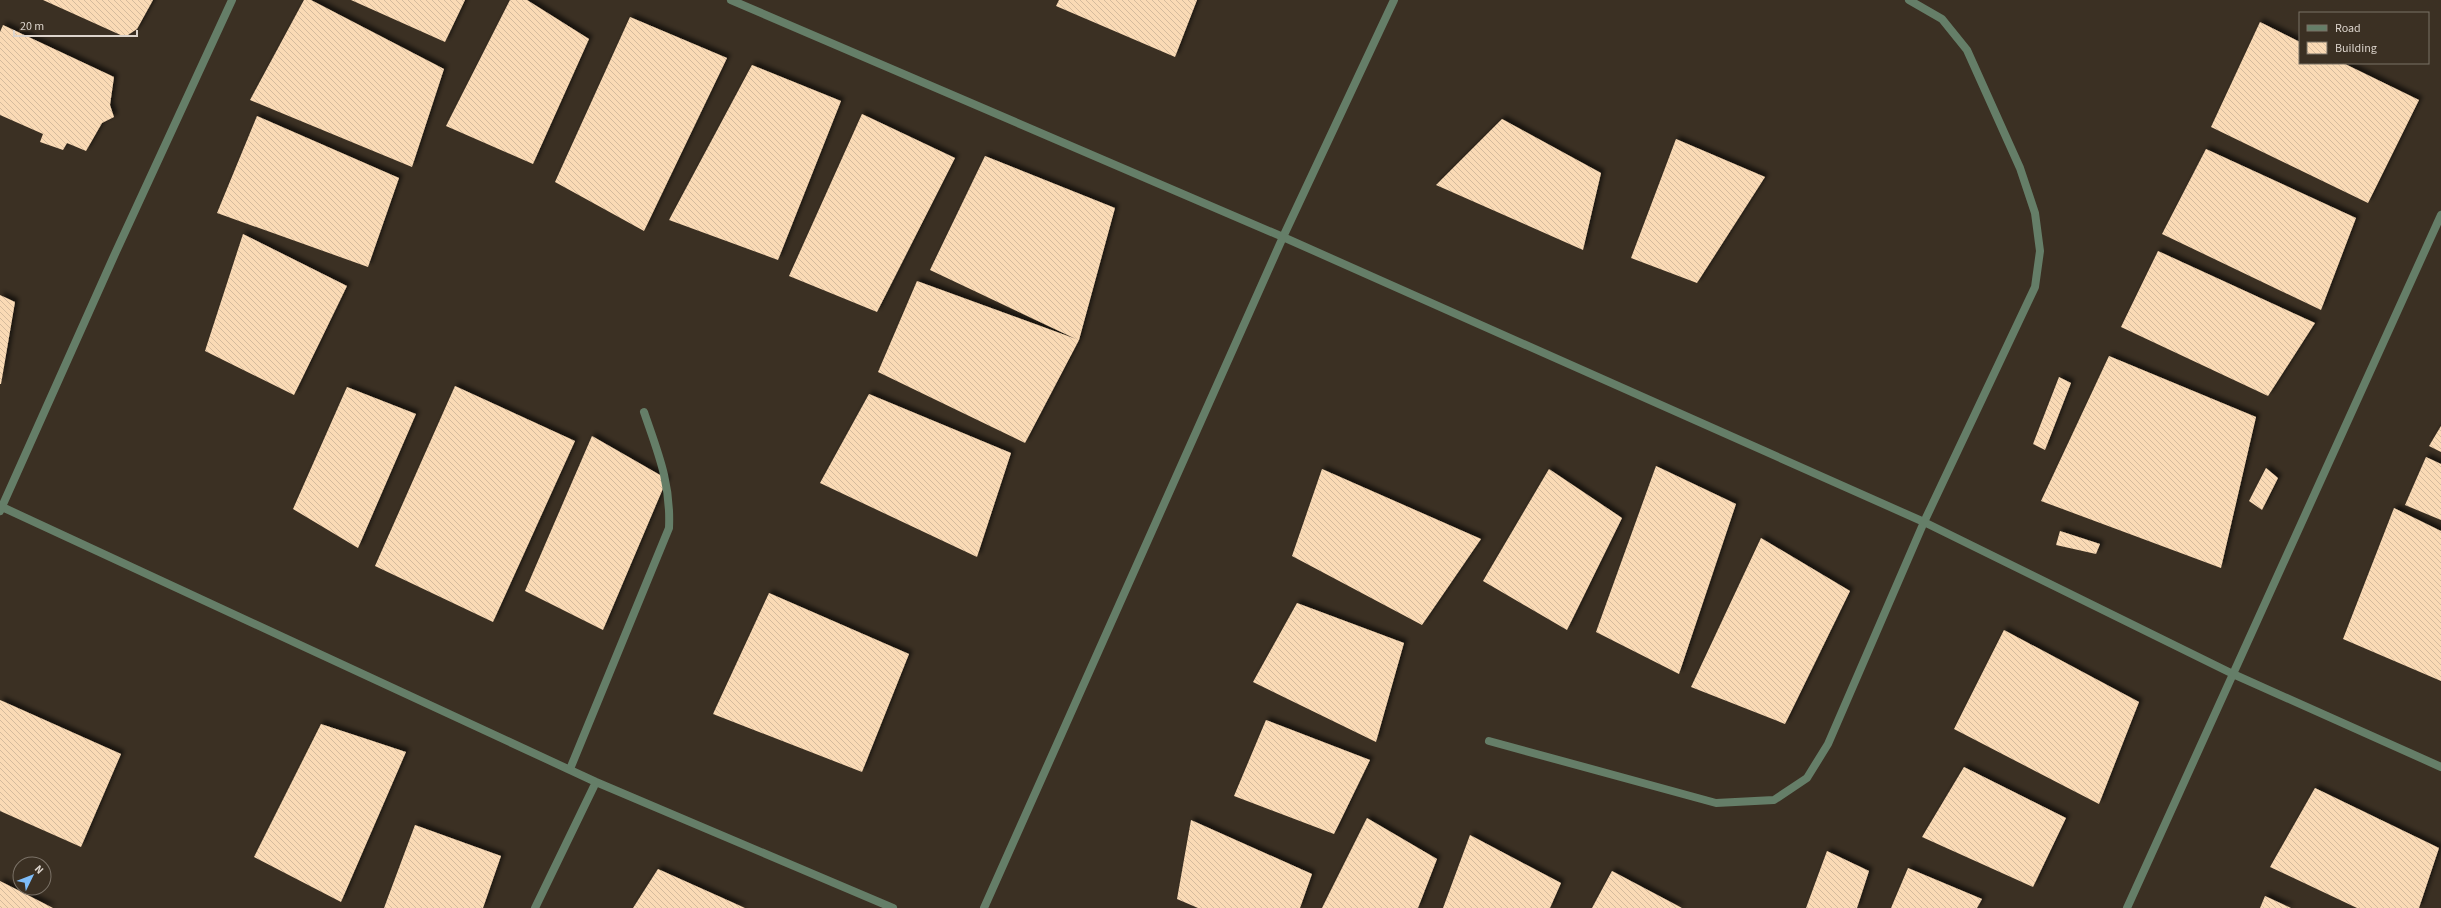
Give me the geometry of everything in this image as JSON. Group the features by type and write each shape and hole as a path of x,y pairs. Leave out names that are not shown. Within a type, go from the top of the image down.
{"street":[{"path":"232,0 117,249 1,508 596,782 893,908"},
{"path":"731,0 1283,237 1924,522 2233,674 2441,767"},
{"path":"984,908 1283,237 1394,0"},
{"path":"1489,741 1716,803 1774,800 1807,778 1828,744 1924,522 2035,287 2040,251 2035,213 2020,168 1967,50 1942,19 1909,0"},
{"path":"2127,908 2441,215"},
{"path":"570,769 669,528 670,502 667,479 644,412"},
{"path":"535,908 596,782"}],"building":[{"path":"43,0 153,0 137,29 125,37"},
{"path":"304,0 311,0 444,69 412,167 250,100"},
{"path":"351,0 465,0 445,42"},
{"path":"510,0 527,0 589,39 533,164 446,126"},
{"path":"1059,0 1197,0 1175,57 1056,6"},
{"path":"630,17 727,58 644,231 555,182"},
{"path":"2260,22 2299,42 2299,64 2345,64 2419,100 2368,203 2211,127"},
{"path":"3,25 114,77 110,105 114,117 102,123 86,151 67,143 63,150 40,142 43,134 0,115 0,32"},
{"path":"752,65 841,101 778,260 669,220"},
{"path":"862,114 955,158 877,312 789,276"},
{"path":"257,116 399,178 368,267 217,213"},
{"path":"1502,119 1601,173 1583,250 1436,185"},
{"path":"1676,139 1765,177 1697,283 1631,258"},
{"path":"2206,149 2356,218 2321,310 2162,234"},
{"path":"985,156 1115,208 1079,340 1025,443 878,372 917,281 1076,339 930,270"},
{"path":"243,234 347,286 294,395 205,351"},
{"path":"2158,251 2315,323 2268,396 2121,327"},
{"path":"0,295 15,302 1,384 0,384"},
{"path":"2109,356 2256,417 2221,568 2041,501"},
{"path":"2059,377 2071,383 2045,450 2033,444"},
{"path":"455,386 575,441 493,622 375,566"},
{"path":"347,387 416,414 358,548 293,509"},
{"path":"869,394 1011,453 977,557 820,483"},
{"path":"2441,426 2441,452 2429,446"},
{"path":"592,436 667,479 603,630 525,591"},
{"path":"2426,457 2441,464 2441,520 2405,505"},
{"path":"1656,466 1736,504 1679,674 1596,632"},
{"path":"2266,468 2278,478 2262,510 2249,501"},
{"path":"1322,469 1481,539 1422,625 1292,556"},
{"path":"1549,469 1622,518 1567,630 1483,581"},
{"path":"2394,508 2441,531 2441,681 2343,639"},
{"path":"2060,531 2100,544 2096,554 2056,545"},
{"path":"1761,538 1850,591 1785,724 1691,687"},
{"path":"769,593 909,654 862,772 713,714"},
{"path":"1297,603 1404,643 1376,742 1253,682"},
{"path":"2004,630 2139,702 2099,804 1954,729"},
{"path":"0,700 121,754 81,847 0,811"},
{"path":"1266,720 1370,760 1334,834 1234,796"},
{"path":"321,724 406,752 341,902 254,857"},
{"path":"1964,767 2066,818 2033,887 1922,837"},
{"path":"2315,788 2439,848 2419,908 2357,908 2270,867"},
{"path":"1367,818 1437,859 1418,908 1322,908"},
{"path":"1191,820 1312,874 1300,908 1198,908 1177,899"},
{"path":"415,825 501,856 483,908 384,908"},
{"path":"1470,835 1561,883 1550,908 1443,908"},
{"path":"1827,851 1869,871 1857,908 1806,908"},
{"path":"1908,868 1982,899 1977,908 1891,908"},
{"path":"658,869 745,908 633,908"},
{"path":"1612,871 1682,908 1592,908"},
{"path":"0,881 12,887 12,896 29,896 53,908 0,908"},
{"path":"2265,896 2291,908 2260,908"}]}
